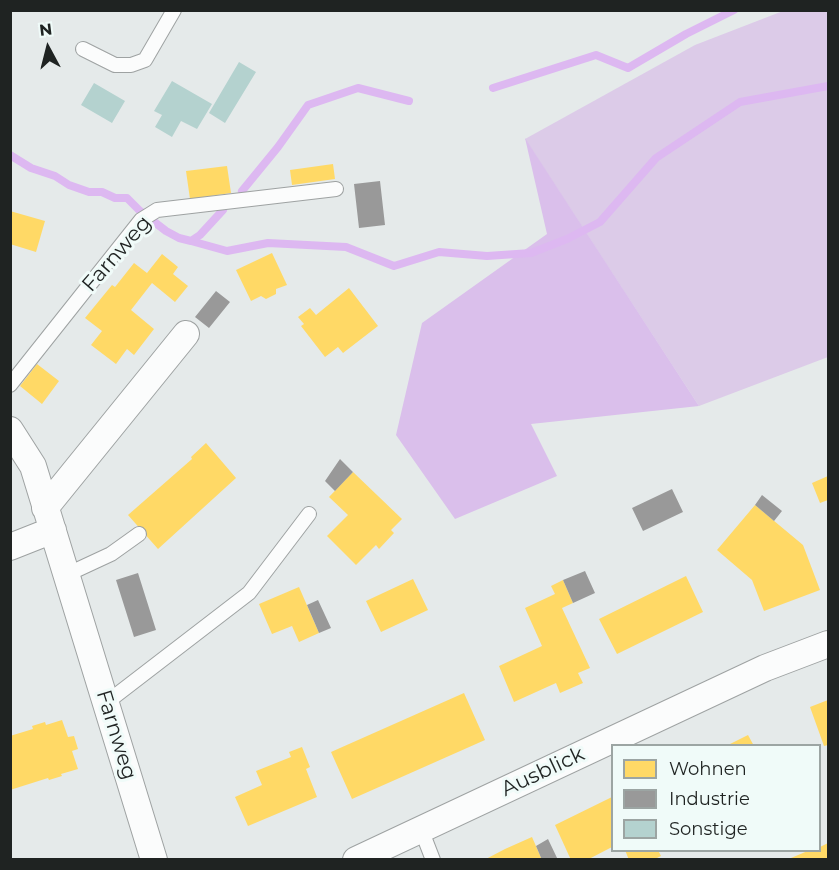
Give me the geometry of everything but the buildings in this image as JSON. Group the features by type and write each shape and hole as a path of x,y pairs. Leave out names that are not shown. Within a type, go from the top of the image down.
{"street":[{"path":"10,547 49,519 186,334"},
{"name":"Farnweg","path":"10,430 33,466 154,860"},
{"name":"Ausblick","path":"356,860 765,668 828,644"}],"lane":[{"path":"83,49 115,65 131,65 145,60 174,10"},
{"name":"Farnweg","path":"10,385 141,220 157,210 336,189"},
{"path":"106,703 249,592 309,514"},
{"path":"68,574 111,554 139,534"},
{"path":"421,829 433,860"}],"shaded area":[{"path":"783,11 828,11 828,357 699,406 525,139 695,45"},
{"path":"525,138 699,406 531,424 557,476 455,519 396,435 422,323 547,234"}],"waterway":[{"path":"493,88 596,55 628,68 686,34 734,10"},
{"path":"191,241 227,251 268,243 346,247 394,266 439,252 487,256 531,253 567,239 600,222 656,158 740,102 828,86"},
{"path":"242,191 308,105 358,88 409,101"},
{"path":"10,155 31,168 55,176 69,185 89,192 102,192 115,198 127,198 140,211 179,238 191,241 200,235 223,210"}]}
